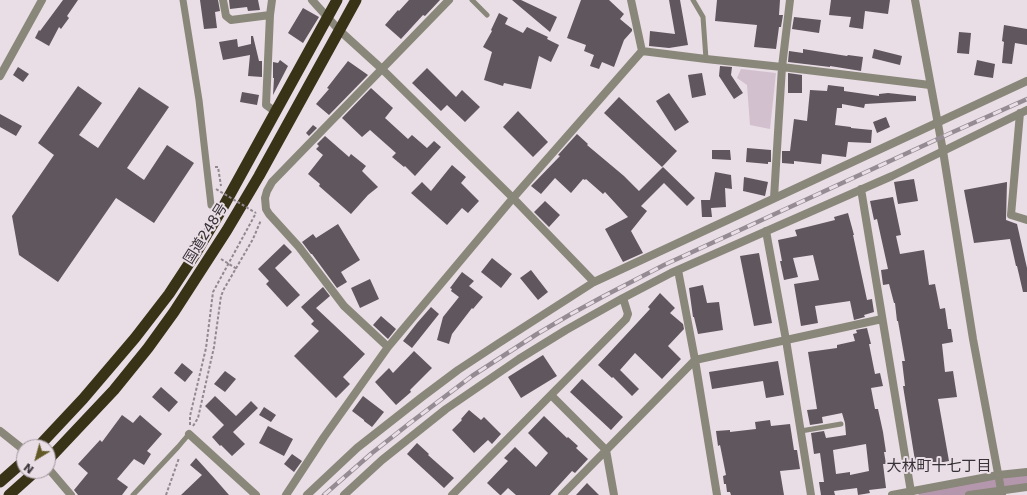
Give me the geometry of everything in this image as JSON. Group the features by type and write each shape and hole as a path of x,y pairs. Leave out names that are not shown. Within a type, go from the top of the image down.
{"highway":[{"name":"国道248号","path":"46,439 102,377 169,294 196,253 222,209 337,0"},
{"name":"国道248号","path":"56,452 114,390 148,348 174,312 227,230 259,176 356,0"},
{"path":"0,482 16,468"},
{"path":"9,495 27,479"}],"street":[{"path":"0,76 42,0"},
{"path":"183,0 199,100 211,205"},
{"path":"223,0 226,16 230,20 270,15"},
{"path":"272,0 266,105 276,112"},
{"path":"312,0 339,30 382,69 514,198 594,282"},
{"path":"388,347 344,306 299,247 269,214 266,209 265,198 267,190 272,182 449,0"},
{"path":"631,0 642,51"},
{"path":"774,198 782,67 790,0"},
{"path":"915,0 943,151 973,338 1002,492"},
{"path":"642,51 930,85"},
{"path":"286,495 324,437 388,347 514,198 642,51"},
{"path":"307,495 357,448 458,370 594,282 1027,81"},
{"path":"344,495 382,460 446,409 519,359 566,330 623,298 678,270 892,176 1024,112"},
{"path":"1024,112 1011,215 1027,220"},
{"path":"259,176 272,182"},
{"path":"861,189 911,492"},
{"path":"766,231 786,340 811,495"},
{"path":"678,270 717,495"},
{"path":"452,495 626,319 628,314 623,298"},
{"path":"562,495 694,360 882,319"},
{"path":"551,395 606,450 614,495"},
{"path":"0,431 16,444"},
{"path":"189,434 256,495"},
{"path":"892,495 998,475 1027,472"},
{"path":"56,477 71,495"},
{"path":"969,495 1002,492 1027,487"}],"lane":[{"path":"472,0 487,15"},
{"path":"693,0 703,17 706,59"},
{"path":"801,431 841,424"},
{"path":"133,495 189,434"}],"path":[{"path":"214,167 218,167 221,186"},
{"path":"189,434 190,416 206,348 213,292 256,213 216,189"},
{"path":"189,434 198,418 214,347 221,296 253,239 266,209"},
{"path":"221,259 237,269"},
{"path":"166,495 180,455 178,447"}],"shaded area":[{"path":"741,69 776,73 770,129 750,125 747,85 737,78"}],"building":[{"path":"63,0 78,0 67,16 69,18 61,29 59,27 49,46 35,38 39,30 40,31"},
{"path":"200,0 218,0 220,11 215,12 217,28 204,29"},
{"path":"229,0 258,0 260,10 248,11 247,7 230,9"},
{"path":"409,0 440,0 425,16 423,15 401,39 385,25"},
{"path":"512,0 521,0 557,17 550,32"},
{"path":"581,0 609,0 624,14 620,19 632,29 624,40 614,67 602,62 599,69 590,66 594,55 584,51 586,45 567,38"},
{"path":"669,0 680,0 688,45 669,48 649,46 650,31 675,34"},
{"path":"717,0 780,0 779,15 783,15 781,27 779,27 776,49 754,47 757,25 715,21"},
{"path":"831,0 890,0 888,14 865,11 863,29 849,27 851,17 829,15"},
{"path":"303,8 319,17 303,43 288,33"},
{"path":"499,13 508,18 505,24 523,33 527,27 548,37 547,39 559,45 551,62 539,56 531,89 504,83 503,86 484,80 492,52 483,47 492,31 491,30"},
{"path":"794,17 821,20 819,33 792,29"},
{"path":"1004,25 1027,29 1027,45 1015,43 1012,64 1002,63"},
{"path":"959,32 971,33 969,54 957,53"},
{"path":"251,36 253,36 259,61 262,61 262,77 248,76 250,55 223,60 219,42 237,39 238,47 251,44"},
{"path":"803,49 863,57 861,71 788,62 789,51 803,53"},
{"path":"874,49 902,56 900,65 872,58"},
{"path":"280,60 288,66 273,95 273,62 278,63"},
{"path":"977,60 995,64 993,78 974,75"},
{"path":"348,61 368,75 329,115 316,104 329,89 327,88"},
{"path":"720,66 732,67 731,75 743,93 734,99 719,76"},
{"path":"18,67 29,74 23,82 13,75"},
{"path":"427,68 456,97 462,90 480,107 465,122 447,105 441,111 412,83"},
{"path":"702,73 706,95 692,98 688,75"},
{"path":"788,73 802,75 802,93 788,93"},
{"path":"828,85 844,87 844,91 879,96 879,94 888,93 916,96 916,101 865,104 864,108 842,104 842,108 837,108 835,125 872,130 871,143 848,142 846,157 822,154 821,164 794,161 794,164 782,163 782,151 790,151 794,119 807,121 810,90 827,91"},
{"path":"78,86 102,103 79,135 98,148 139,87 169,107 127,168 144,180 167,145 194,163 154,223 116,198 58,282 19,255 12,216 54,155 38,143"},
{"path":"371,88 393,108 385,118 408,139 412,135 427,148 434,141 441,147 415,176 405,166 404,167 392,157 396,153 370,130 362,137 342,118"},
{"path":"242,92 259,95 257,105 240,102"},
{"path":"669,93 689,122 675,131 656,101"},
{"path":"619,97 677,151 662,167 604,113"},
{"path":"518,111 548,142 533,157 503,127"},
{"path":"0,114 22,126 16,136 0,127"},
{"path":"886,117 890,127 877,133 873,122"},
{"path":"313,125 317,128 309,136 306,133"},
{"path":"577,134 588,144 587,145 624,176 639,191 663,167 695,198 687,206 664,183 641,206 647,211 631,231 643,253 623,262 605,229 628,217 605,192 603,194 586,179 583,179 571,193 555,178 541,194 531,186 560,156 558,155"},
{"path":"325,136 349,157 351,154 366,166 362,171 378,187 368,195 351,214 319,186 320,184 308,174 323,155 316,149 319,146 317,144"},
{"path":"747,148 771,150 771,162 768,162 768,164 746,162"},
{"path":"712,150 730,150 731,160 712,159"},
{"path":"452,165 466,177 461,183 479,201 468,213 462,208 447,225 411,193 422,182 431,191"},
{"path":"715,172 731,175 732,189 725,188 726,207 711,208 712,217 702,217 701,200 710,200"},
{"path":"744,177 768,182 765,196 743,191"},
{"path":"914,179 918,201 898,204 894,182"},
{"path":"1007,182 1006,220 1017,224 1027,268 1027,292 1023,292 1010,239 974,243 964,190"},
{"path":"893,197 901,235 896,236 900,254 924,250 929,285 935,284 940,309 945,308 948,329 951,329 953,342 942,344 945,372 953,371 957,397 938,399 949,461 916,467 903,386 905,386 902,361 905,361 895,303 889,284 883,285 881,270 888,269 877,219 874,220 870,201"},
{"path":"545,201 560,215 549,227 534,212"},
{"path":"848,213 867,300 872,299 874,312 864,315 865,317 854,320 850,301 815,306 818,323 801,326 794,284 819,280 813,255 793,258 798,277 784,280 778,240 797,236 795,230 835,220 834,217"},
{"path":"338,224 360,260 341,272 347,282 337,288 302,242 313,234 316,238"},
{"path":"284,244 292,252 275,268 300,295 287,307 266,284 269,281 258,269"},
{"path":"759,253 772,323 754,326 740,256"},
{"path":"492,258 512,274 501,288 481,272"},
{"path":"531,270 548,292 538,300 520,278"},
{"path":"462,272 474,281 469,286 483,297 473,309 472,308 452,334 449,344 437,340 443,317 459,297 451,291 452,289 450,288"},
{"path":"370,279 379,299 360,308 351,288"},
{"path":"703,285 707,303 719,302 723,330 698,334 693,317 689,288"},
{"path":"323,287 330,296 316,308 365,354 343,377 350,384 336,398 294,356 319,331 311,324 314,321 301,307"},
{"path":"660,293 675,308 670,313 683,324 684,329 668,346 681,359 662,379 635,353 620,370 639,389 632,396 613,377 612,378 598,365 650,309 648,307"},
{"path":"431,307 439,314 412,348 403,341"},
{"path":"381,316 396,329 388,339 373,325"},
{"path":"867,328 875,374 880,373 883,386 871,388 875,409 878,409 886,452 884,452 886,464 883,464 886,488 869,490 870,493 858,495 857,488 834,491 835,495 821,495 819,482 824,482 820,453 814,454 811,433 824,431 826,438 846,435 845,423 842,413 822,417 823,423 810,425 807,410 817,409 808,352 837,348 837,345 855,341 853,334 857,333 856,330","holes":["866,444 869,471 850,475 850,472 836,474 833,450"]},
{"path":"414,351 432,368 410,390 411,392 396,405 375,382 389,368 393,373"},
{"path":"543,355 557,376 521,398 508,377"},
{"path":"778,361 784,395 766,398 763,381 712,389 709,372"},
{"path":"182,363 193,372 185,382 174,373"},
{"path":"225,371 236,379 225,392 214,384"},
{"path":"582,379 623,417 611,430 570,392"},
{"path":"161,387 178,402 169,412 152,397"},
{"path":"215,396 236,416 251,401 258,408 233,432 245,444 232,456 212,437 224,425 205,406"},
{"path":"363,396 384,412 372,427 352,411"},
{"path":"264,407 276,415 271,422 259,415"},
{"path":"469,410 481,420 484,417 501,434 492,444 488,440 474,453 452,430"},
{"path":"122,415 133,423 140,415 162,434 147,451 151,454 144,465 134,459 117,479 128,487 122,495 78,495 74,490 88,473 78,464 100,440 102,442"},
{"path":"544,416 567,438 568,437 578,446 576,448 588,459 575,473 572,471 550,495 516,495 508,488 500,495 487,483 508,461 504,458 515,447 536,467 548,453 528,433"},
{"path":"770,420 771,426 790,424 794,450 797,450 800,469 780,471 784,495 731,495 730,492 727,492 726,484 724,484 723,476 726,475 720,445 718,446 716,431 730,430 730,432 756,429 755,422"},
{"path":"268,426 293,439 284,456 259,443"},
{"path":"417,443 454,478 444,488 407,454"},
{"path":"292,454 302,461 294,472 284,464"},
{"path":"196,458 229,495 181,495 202,475 190,465"},
{"path":"587,483 599,495 576,495"}],"waterway":[{"path":"929,495 1027,479"}],"railway":[{"path":"324,495 372,453 472,376 571,314 664,265 1027,99"}],"district":[{"name":"大林町十七丁目","path":"939,467"}]}
